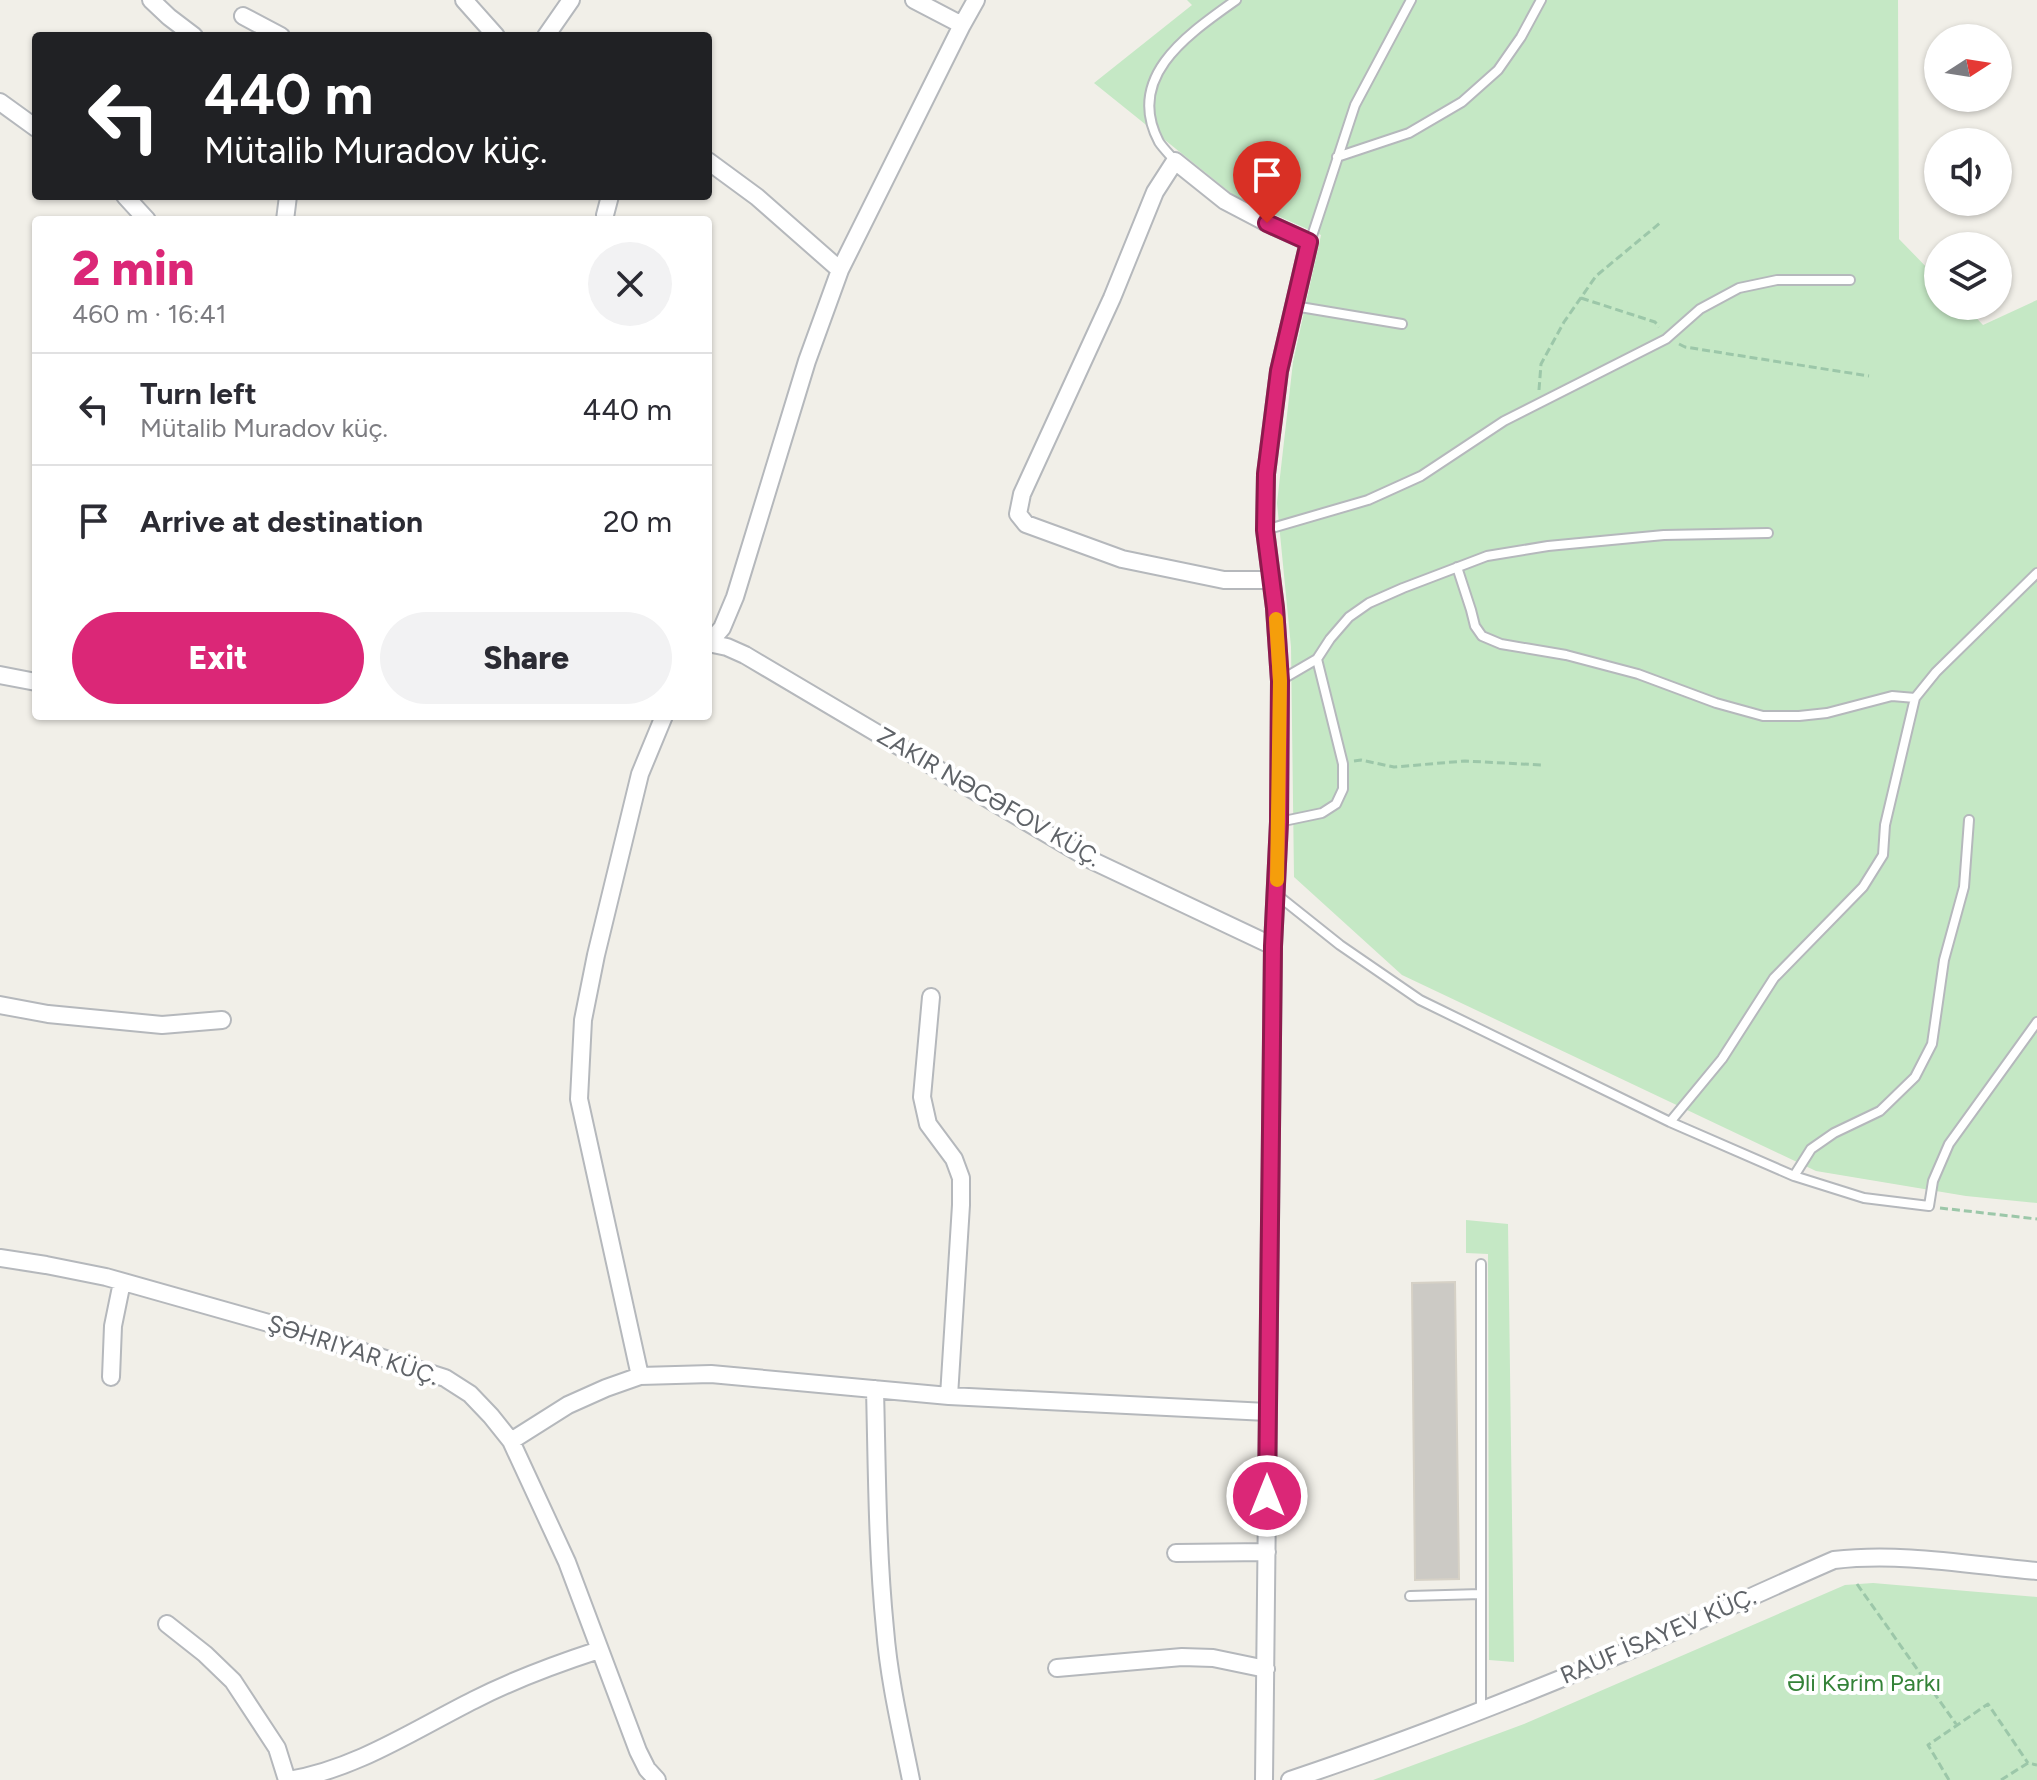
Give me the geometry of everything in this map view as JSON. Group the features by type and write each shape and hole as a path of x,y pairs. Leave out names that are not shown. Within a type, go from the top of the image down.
{"street":[{"path":"151,0 189,32"},
{"path":"464,0 492,32"},
{"path":"549,32 571,0"},
{"path":"914,0 962,25"},
{"path":"712,640 722,628 735,597 807,361 840,270 976,0"},
{"path":"243,16 273,32"},
{"path":"0,102 32,125"},
{"path":"1264,1780 1273,946 1279,822 1280,681 1275,608 1265,530 1266,474 1279,371 1309,242 1225,201 1175,161 1155,192 1112,298 1022,494 1018,514 1026,524 1122,559 1224,580 1271,580"},
{"path":"712,164 757,197 840,270"},
{"path":"129,200 143,216"},
{"path":"605,215 609,200"},
{"name":"ZAKIR NƏCƏFOV KÜÇ.","path":"712,644 745,655 1091,860 1273,946"},
{"path":"0,675 32,681"},
{"path":"640,1376 579,1099 583,1020 596,955 640,774 662,720"},
{"path":"931,997 922,1097 928,1124 954,1159 961,1178 949,1396"},
{"path":"0,1005 48,1014 162,1025 222,1020"},
{"name":"ŞƏHRIYAR KÜÇ.","path":"0,1258 122,1282 311,1335 445,1378 470,1394 511,1441 567,1562 638,1751 657,1780"},
{"path":"111,1377 113,1326 122,1282"},
{"path":"511,1441 568,1405 640,1376 711,1374 949,1396 1267,1412"},
{"path":"875,1389 878,1520 885,1631 911,1780"},
{"path":"1176,1553 1267,1552"},
{"name":"RAUF İSAYEV KÜÇ.","path":"1290,1780 1481,1711 1661,1637 1834,1560 1895,1557 2037,1571"},
{"path":"167,1624 233,1681 277,1748 288,1780 339,1767 379,1750 515,1680 599,1650"},
{"path":"1057,1668 1182,1657 1213,1658 1266,1669"}],"lane":[{"path":"1175,161 1160,143 1149,115 1151,94 1161,67 1179,44 1236,0"},
{"path":"1309,242 1355,105 1411,0"},
{"path":"1337,157 1409,133 1462,102 1498,70 1541,0"},
{"path":"1265,530 1368,500 1421,476 1504,421 1666,339 1700,309 1739,288 1777,280 1850,280"},
{"path":"1294,306 1402,324"},
{"path":"1280,681 1317,659 1349,617 1369,603 1487,556 1548,546 1664,535 1768,533"},
{"path":"1457,567 1475,626 1482,636 1501,644 1566,655 1638,674 1716,703 1763,716 1827,713 1892,696 1915,698"},
{"path":"1670,1122 1722,1059 1774,978 1863,887 1883,855 1885,825 1915,698 1936,672 2037,573"},
{"path":"1279,822 1322,813 1336,804 1343,789 1343,764 1317,659"},
{"path":"1794,1176 1811,1149 1834,1133 1880,1111 1915,1077 1932,1044 1944,960 1964,887 1969,820"},
{"path":"1276,894 1340,945 1420,1000 1704,1138 1794,1176 1864,1198 1929,1206 1933,1181 1949,1144 2037,1022"},
{"path":"1481,1264 1481,1711"},
{"path":"1410,1596 1481,1594"}],"path":[{"path":"1538,404 1541,364 1564,322 1596,276 1660,223"},
{"path":"1581,298 1655,322 1666,339 1685,347 1869,376"},
{"path":"1343,764 1361,760 1394,767 1465,761 1541,765"},
{"path":"1929,1206 2037,1219"},
{"path":"1857,1584 1956,1725"},
{"path":"1949,1780 1928,1745 1988,1704 2028,1763 2037,1765"},
{"path":"2001,1780 2028,1763"},
{"path":"1938,1780 1945,1775"}],"green space":[{"path":"1187,0 1898,0 1899,239 1924,265 1924,320 1978,320 1983,325 1994,320 2012,320 2012,312 2037,300 2037,1203 1966,1196 1816,1171 1402,975 1294,877 1291,647 1277,503 1293,362 1321,235 1237,198 1094,83 1192,5"},
{"path":"1466,1220 1508,1224 1514,1662 1489,1660 1488,1254 1466,1253"},
{"name":"Əli Kərim Parkı","path":"1873,1583 2037,1597 2037,1780 1373,1780 1524,1724 1845,1585"}],"building":[{"path":"1455,1282 1459,1579 1415,1580 1412,1283"}],"slow traffic":[{"path":"1276,619 1280,681 1277,880"}],"route":[{"path":"1267,223 1309,242 1279,371 1266,474 1265,530 1280,681 1279,822 1273,946 1267,1496"}]}
